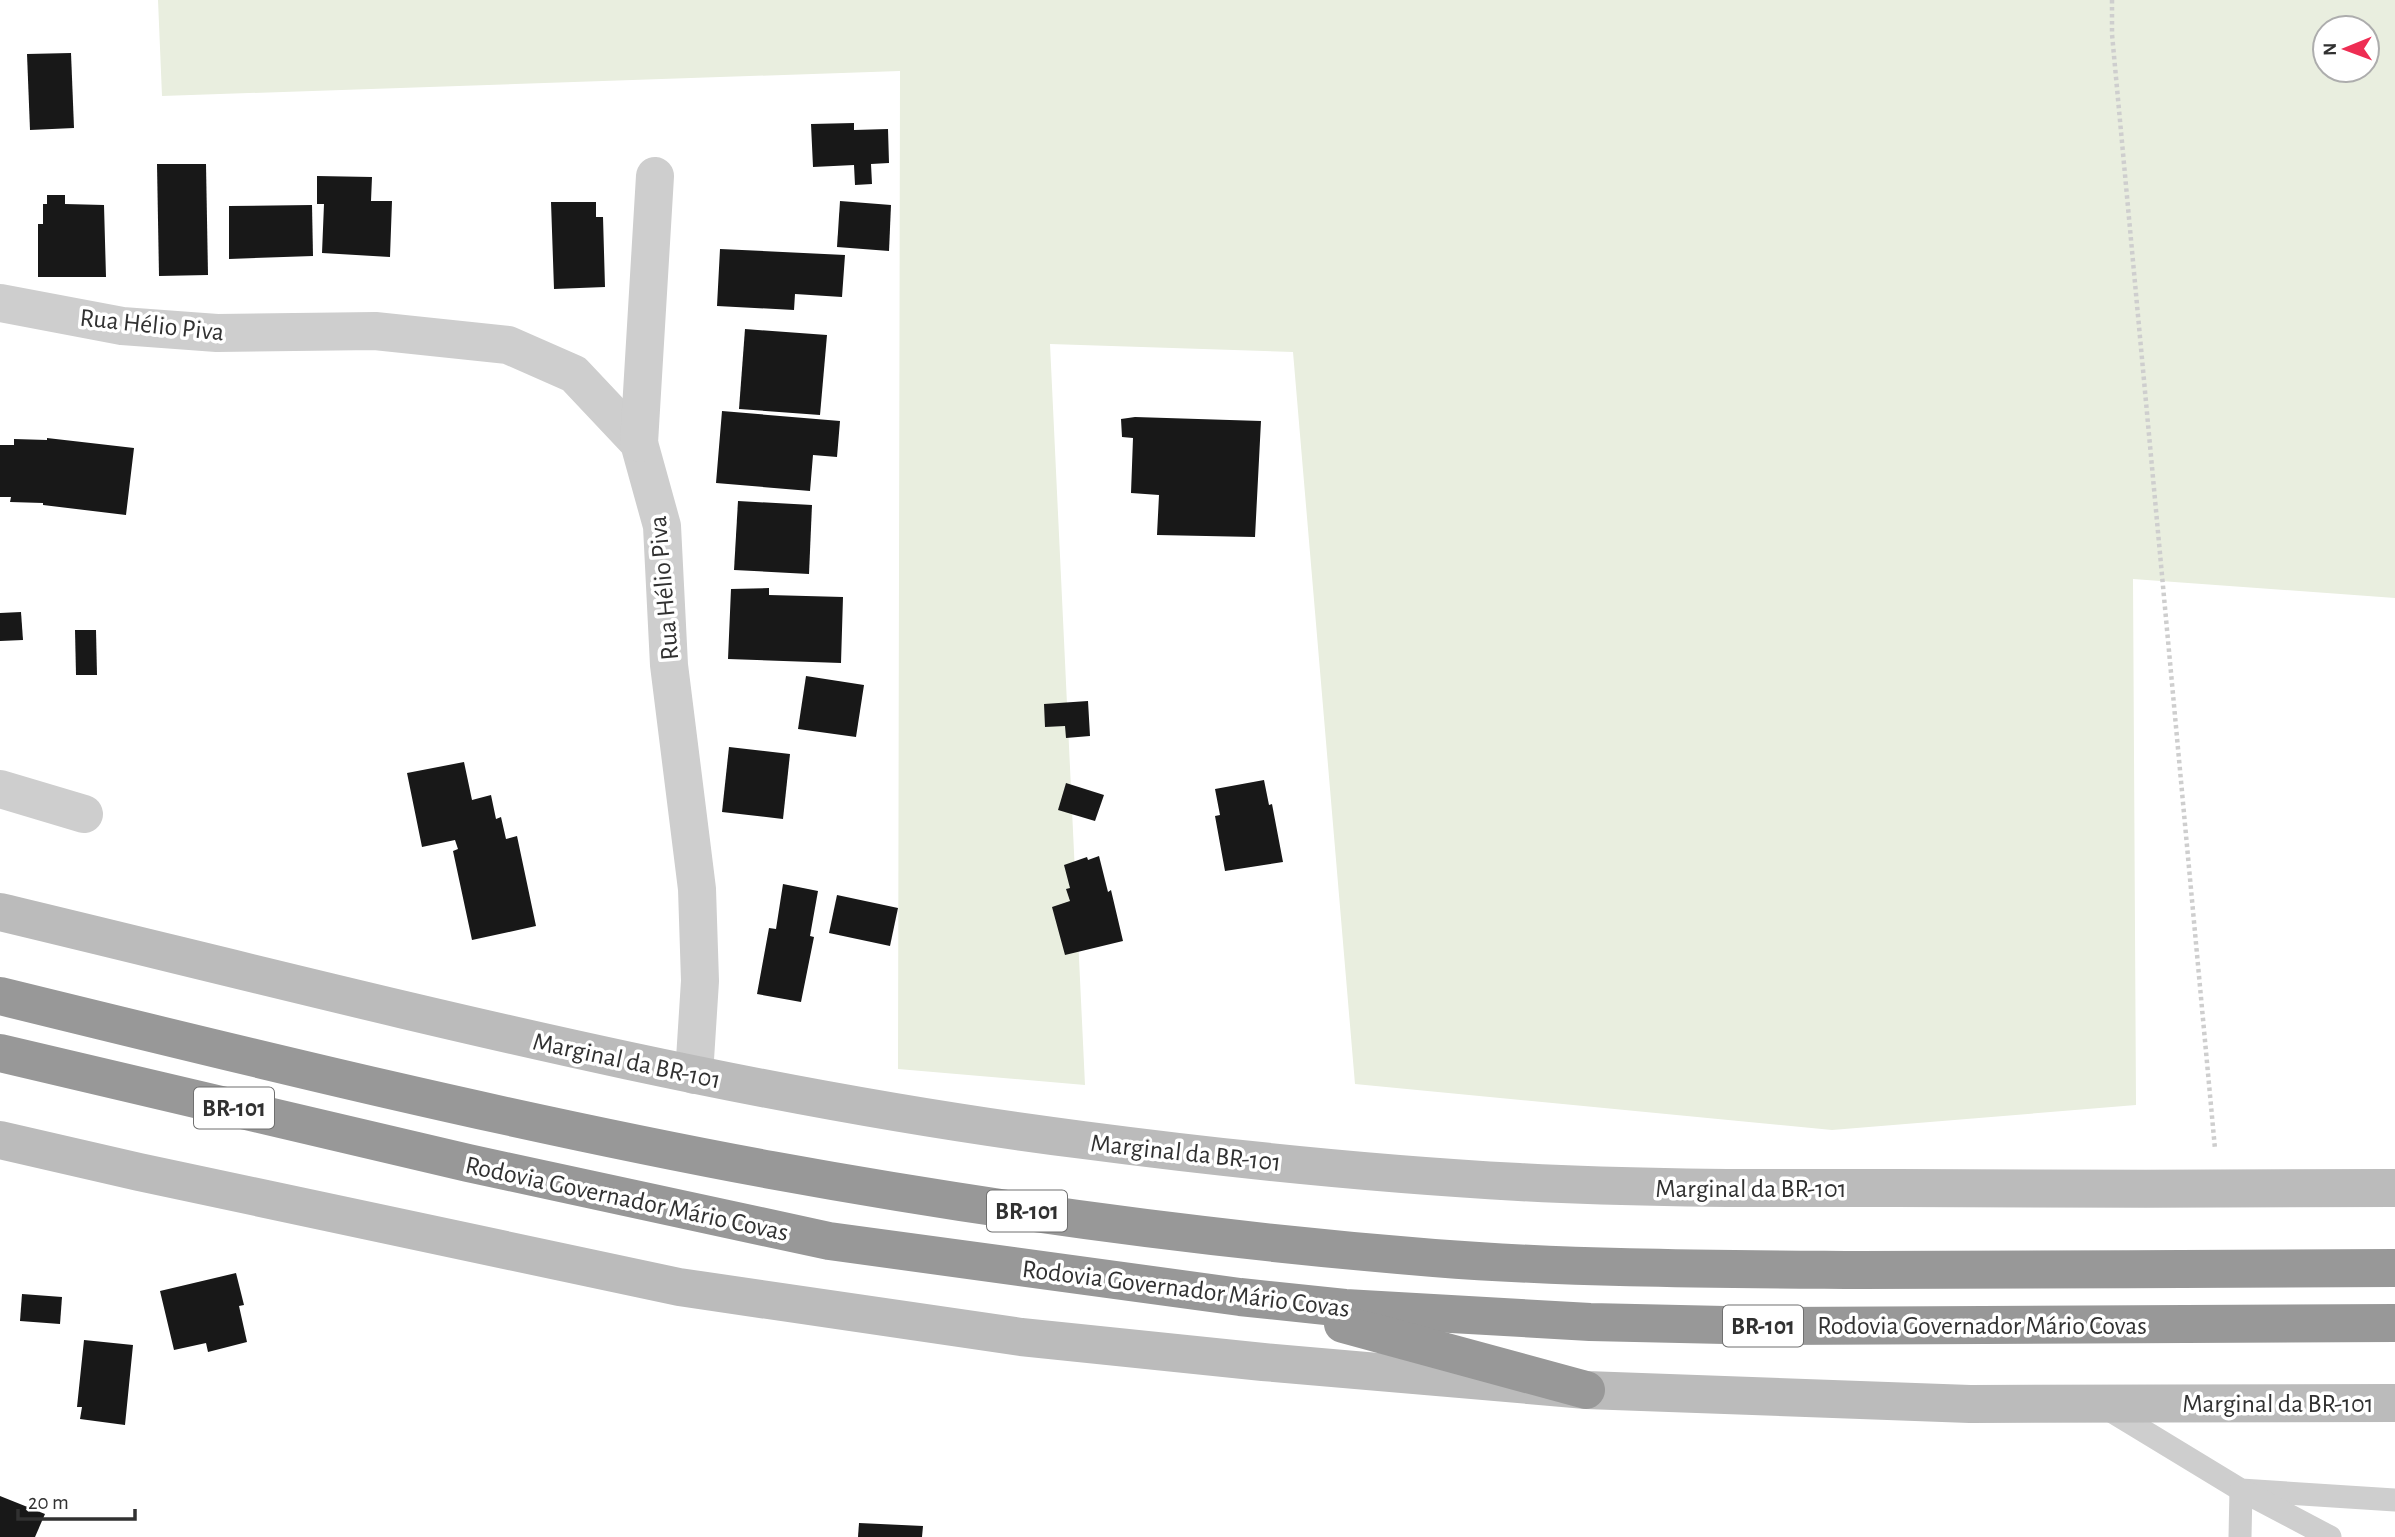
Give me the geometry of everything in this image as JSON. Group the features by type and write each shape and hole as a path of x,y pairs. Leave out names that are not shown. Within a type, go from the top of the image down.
{"highway":[{"name":"Rodovia Governador Mário Covas","path":"0,996 286,1066 642,1143 797,1174 1121,1224 1434,1258 1578,1266 2032,1270 2395,1268"},
{"name":"Rodovia Governador Mário Covas","path":"0,1053 468,1164 829,1241 1240,1297 1345,1308 1632,1323 1770,1326 2395,1323"},
{"path":"1240,1297 1586,1390"}],"main road":[{"name":"Marginal da BR-101","path":"0,912 541,1042 694,1075 923,1118 1216,1156 1519,1182 1680,1188 2395,1188"},
{"name":"Marginal da BR-101","path":"0,1140 679,1287 1021,1337 1263,1362 1586,1390 1969,1404 2395,1403"}],"street":[{"path":"639,443 655,176"},
{"name":"Rua Hélio Piva","path":"0,303 122,326 217,333 375,331 508,345 574,374 639,443 662,526 668,664 697,889 699,981 694,1075"},
{"path":"0,789 84,814"}],"lane":[{"path":"2098,1403 2241,1490 2330,1537"},
{"path":"2241,1490 2395,1500"},
{"path":"2240,1537 2241,1490"}],"path":[{"path":"2112,0 2112,34 2219,1189"}],"shaded area":[{"path":"158,0 2395,0 2395,598 2133,579 2136,1105 1832,1130 1355,1084 1293,352 1050,344 1085,1085 898,1069 900,71 162,96"}],"building":[{"path":"71,53 74,128 30,130 27,54"},
{"path":"854,123 854,130 888,129 889,163 871,164 872,184 855,185 854,165 813,167 811,124"},
{"path":"157,164 206,164 208,275 159,276"},
{"path":"317,176 372,177 371,201 392,201 390,257 322,253 324,204 317,204"},
{"path":"47,195 65,195 65,204 104,205 106,277 38,277 38,224 43,224 43,204 47,204"},
{"path":"840,201 891,205 889,251 837,247"},
{"path":"551,202 596,202 596,217 603,217 605,287 554,289"},
{"path":"312,205 313,256 229,259 229,206"},
{"path":"720,249 845,255 842,297 795,294 794,310 717,306"},
{"path":"745,329 827,335 820,415 739,409"},
{"path":"722,411 840,421 837,457 813,455 810,491 716,483"},
{"path":"1135,417 1261,421 1255,537 1157,535 1159,495 1131,493 1133,438 1122,437 1121,419"},
{"path":"47,438 134,448 126,515 43,503 10,502 11,497 0,497 0,445 14,445 14,439"},
{"path":"738,501 812,505 809,574 734,570"},
{"path":"769,588 769,595 843,597 841,663 728,659 731,589"},
{"path":"21,612 23,640 0,641 0,613"},
{"path":"75,630 96,630 97,675 76,675"},
{"path":"806,676 864,685 856,737 798,729"},
{"path":"1088,701 1090,736 1066,738 1065,726 1045,727 1044,704"},
{"path":"729,747 790,754 783,819 722,812"},
{"path":"464,762 472,800 491,795 496,819 501,817 506,839 517,836 536,926 472,940 453,851 458,849 455,840 422,847 407,773"},
{"path":"1264,780 1269,805 1272,804 1283,862 1225,871 1215,816 1220,815 1215,789"},
{"path":"1066,783 1104,795 1095,821 1058,810"},
{"path":"1099,856 1108,892 1111,890 1123,941 1065,955 1052,907 1070,901 1066,889 1070,888 1064,865"},
{"path":"783,884 818,891 810,936 814,937 801,1002 757,994 769,928 776,929"},
{"path":"837,895 898,908 890,946 829,933"},
{"path":"236,1273 244,1305 239,1306 247,1342 208,1352 206,1343 174,1350 160,1291"},
{"path":"22,1294 62,1297 60,1324 20,1321"},
{"path":"84,1340 133,1345 125,1425 80,1419 82,1407 77,1407"},
{"path":"0,1496 45,1514 35,1537 0,1537"},
{"path":"859,1523 923,1526 922,1537 858,1537"}]}
